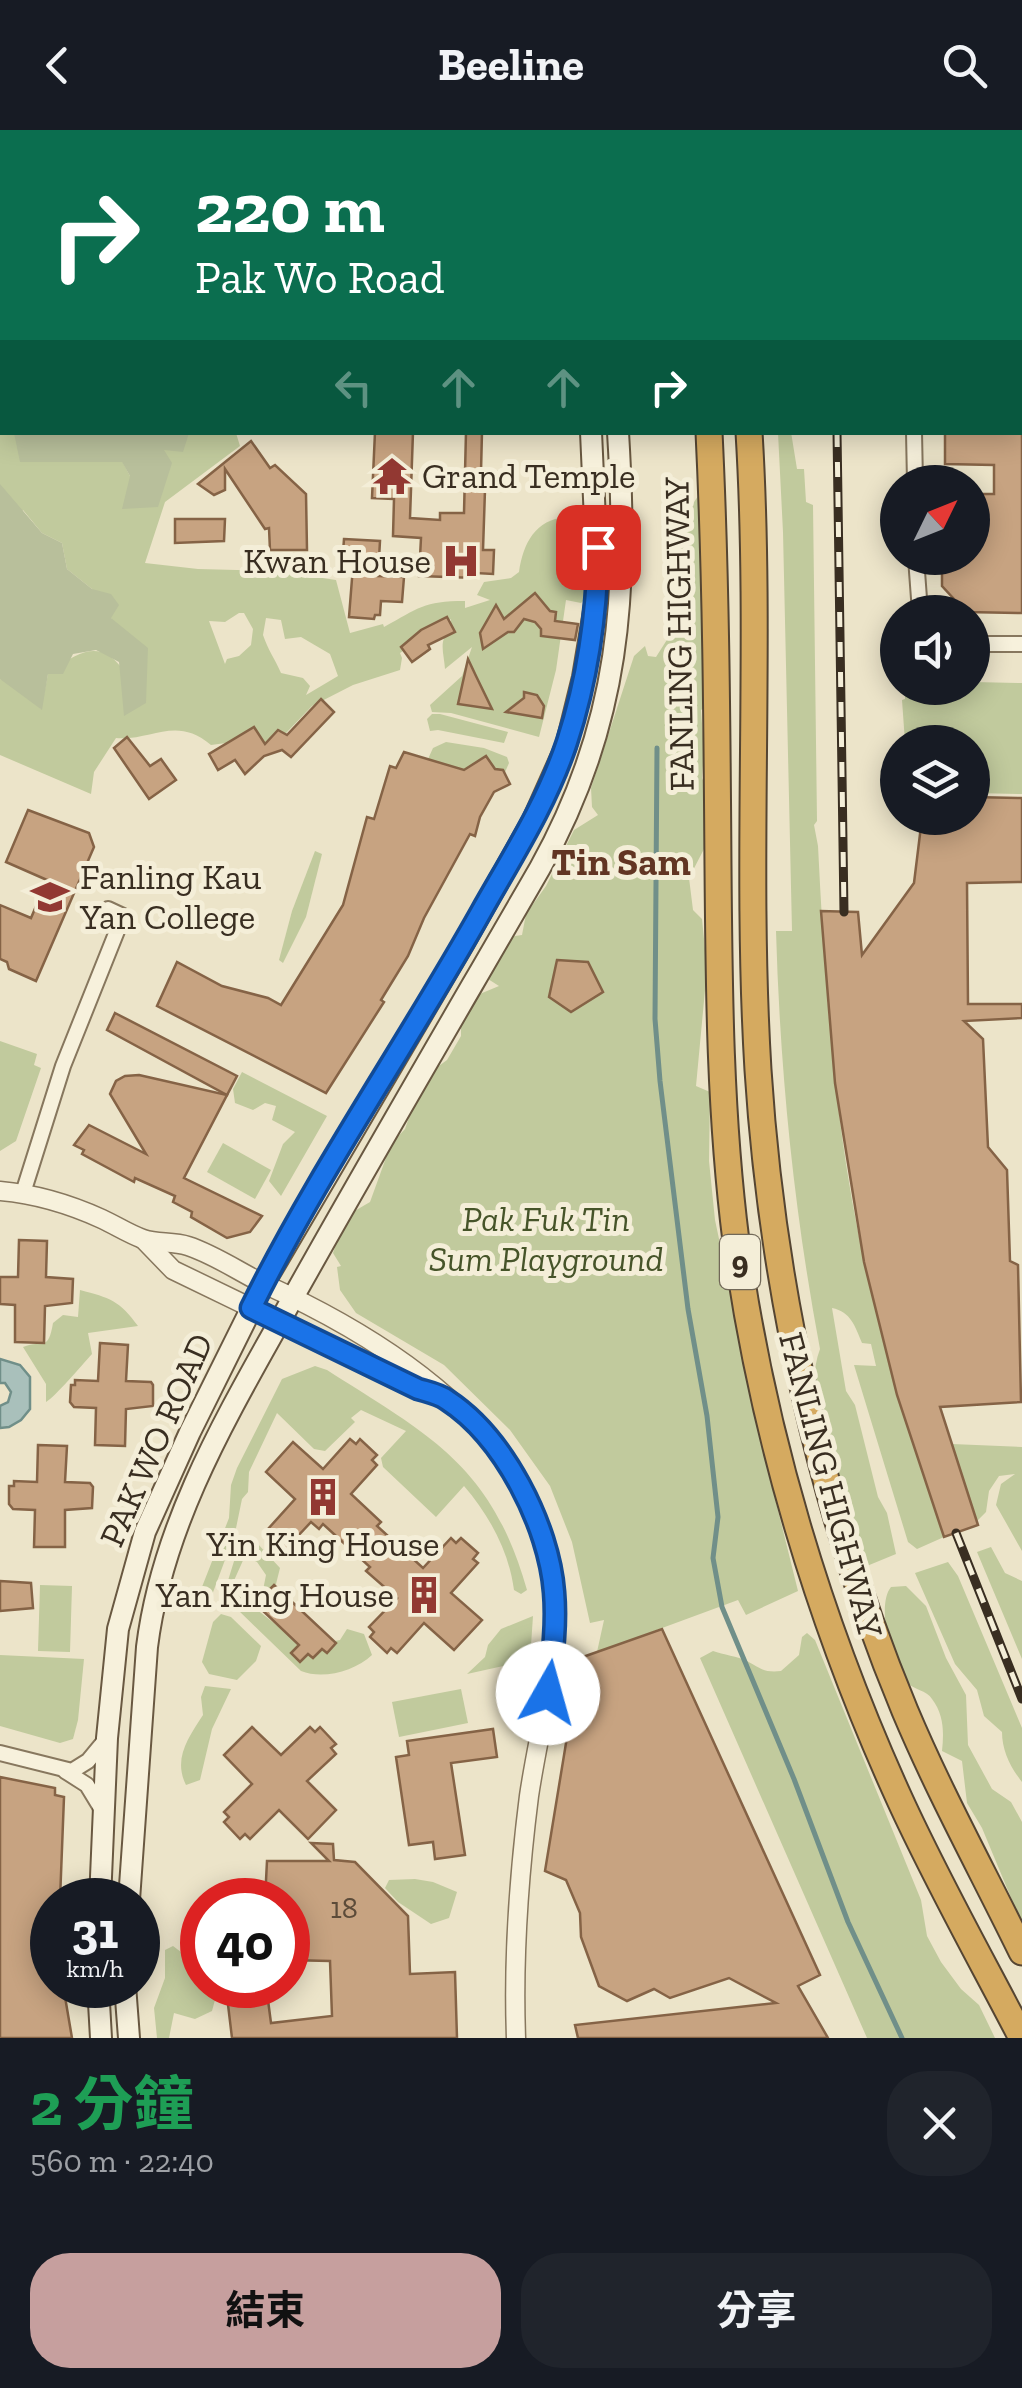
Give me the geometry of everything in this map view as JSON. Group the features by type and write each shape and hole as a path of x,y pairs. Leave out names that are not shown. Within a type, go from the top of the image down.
{"highway":[{"name":"FANLING HIGHWAY","path":"709,435 721,1086 736,1242 748,1311 791,1497 856,1697 934,1871 1022,2038"},
{"name":"FANLING HIGHWAY","path":"749,435 756,598 755,1004 766,1153 783,1280 814,1435 871,1621 936,1782 1022,1952"}],"main road":[{"name":"PAK WO ROAD","path":"101,1878 107,1738 118,1629 140,1546 168,1479 264,1283 533,820 566,746 583,677 598,587 591,435"},
{"name":"PAK WO ROAD","path":"130,1878 151,1615 174,1536 223,1420 560,834 586,772 611,678 622,602 624,516 618,435"},
{"path":"100,2008 102,2038"},
{"path":"127,2008 129,2038"}],"street":[{"path":"914,435 914,465"},
{"path":"990,644 1022,644"},
{"path":"22,1193 62,1066 124,916 108,909"},
{"path":"0,1191 75,1207 144,1240 187,1245 294,1296 380,1344 427,1379 483,1433 517,1482 541,1532 554,1590 554,1640 523,1859 516,2038"},
{"path":"144,1240 173,1270 418,1389 445,1398"},
{"path":"0,1753 60,1768 78,1768 107,1738"},
{"path":"60,1768 86,1785 104,1812"}],"green space":[{"path":"0,435 23,435 122,461 130,476 179,435 237,435 240,446 165,502 145,563 275,571 336,580 350,633 383,624 384,627 430,604 465,601 465,608 490,600 477,595 484,582 511,578 519,572 528,543 539,528 556,519 590,516 585,550 589,564 584,573 587,597 581,603 566,600 556,670 539,737 451,713 432,712 430,705 462,676 472,647 445,669 443,643 451,619 400,653 400,670 353,685 312,706 263,757 241,741 211,745 198,736 175,730 116,738 94,772 91,794 0,755 0,679 11,682 41,709 48,674 82,653 94,651 115,661 146,703 111,618 92,589 67,569 62,543 42,533 23,510 0,539","holes":["244,613 253,629 251,645 225,664 209,621 225,622","266,618 281,620 285,639 301,637 330,654 338,676 306,695 310,686 303,678 281,673 263,635"]},
{"path":"14,435 188,435 183,452 164,450 172,463 158,507 122,509 130,476 122,462 20,462"},
{"path":"778,435 791,435 797,469 804,469 806,502 813,505 817,821 814,825 832,1054 845,1158 881,1330 944,1537 917,1549 908,1542 854,1365 876,1366 871,1344 862,1343 848,1316 832,1308 846,1391 855,1405 896,1554 862,1568 851,1508 838,1494 837,1471 816,1402 814,1380 820,1349 796,1193 781,1036 776,931 792,931"},
{"path":"0,484 42,533 62,543 67,569 92,589 111,594 119,605 111,618 148,648 146,703 124,716 119,662 96,650 73,654 63,674 48,674 42,710 0,679"},
{"name":"Pak Fuk Tin Sum Playground","path":"699,495 710,704 701,710 702,778 709,795 704,849 689,878 693,910 702,919 707,969 696,1086 710,1092 709,1161 715,1220 798,1591 746,1615 738,1600 597,1652 604,1620 590,1623 572,1542 550,1486 510,1430 444,1365 356,1313 340,1290 337,1267 341,1266 333,1253 346,1216 370,1202 391,1144 405,1129 416,1097 432,1071 447,1060 461,1036 461,1023 475,996 499,986 488,979 503,955 508,937 522,935 526,914 546,886 574,830 598,815 592,807 591,788 634,656 645,646 648,656 656,657 670,635 675,608 694,593 680,545"},
{"path":"990,682 1022,683 1022,794 990,793 990,725 904,725 902,705 990,705"},
{"path":"432,714 508,732 504,743 430,731 427,719"},
{"path":"446,742 484,748 507,757 509,763 502,779 486,756 464,770 428,759 433,748"},
{"path":"315,851 322,854 306,917 283,963 279,960 292,911"},
{"path":"0,1041 37,1054 34,1065 41,1068 16,1141 0,1151"},
{"path":"242,1072 327,1116 281,1196 269,1181 283,1144 295,1132 272,1120 276,1106 265,1103 253,1110 235,1103 233,1089"},
{"path":"223,1143 271,1170 255,1199 207,1172"},
{"path":"80,1290 113,1301 138,1326 88,1333 92,1354 46,1402 46,1384 23,1347 47,1341 53,1323 63,1315 78,1317"},
{"path":"315,1366 426,1435 475,1482 512,1547 527,1590 521,1594 514,1590 508,1561 496,1534 464,1486 436,1517 383,1467 381,1458 406,1431 361,1410 351,1418 355,1422 325,1451 314,1449 277,1413 249,1472 248,1492 242,1499 235,1533 212,1595 200,1592 229,1518 231,1485 237,1468 282,1379"},
{"path":"952,1444 1022,1447 1022,1551 996,1505 1001,1484 1015,1474 999,1476 989,1491 986,1512 977,1521"},
{"path":"244,1538 257,1543 280,1568 276,1584 266,1596 266,1575 257,1562 245,1556 232,1585 239,1596 305,1647 340,1640 347,1629 364,1634 372,1655 357,1666 338,1672 319,1675 301,1671 237,1609 222,1600"},
{"path":"991,1547 1005,1573 1022,1581 1022,1659 977,1552"},
{"path":"948,1562 958,1576 1022,1728 1022,1782 1008,1758 1002,1732 984,1716 977,1690 955,1664 915,1573"},
{"path":"40,1585 72,1586 70,1652 38,1651"},
{"path":"906,1586 926,1606 946,1658 966,1695 968,1745 992,1789 1011,1802 1022,1822 1022,1924 982,1828 967,1803 962,1761 942,1751 939,1711 930,1696 907,1682 891,1649 885,1620 887,1596 891,1587"},
{"path":"221,1614 231,1617 261,1646 256,1661 237,1680 209,1674 202,1662 213,1622"},
{"path":"533,1616 530,1660 467,1674 485,1657 488,1645 501,1629"},
{"path":"807,1633 815,1640 921,1900 927,1936 961,1989 979,2005 995,2038 867,2038 700,1658 713,1651 743,1659 766,1671 781,1671 799,1655 802,1637"},
{"path":"0,1655 84,1659 73,1739 60,1743 0,1726"},
{"path":"205,1686 231,1689 212,1729 200,1780 186,1785 182,1757 203,1715 201,1697"},
{"path":"461,1689 468,1723 399,1737 392,1702"},
{"path":"415,1879 457,1892 449,1918 431,1924 398,1902 385,1888 389,1880"},
{"path":"173,1946 180,1951 180,2008 213,2008 195,2019 174,2013 169,2038 157,2038 154,2008 160,2008 165,1950"}],"water":[{"path":"0,1359 20,1365 30,1377 30,1409 21,1420 0,1428 0,1406 8,1402 11,1392 5,1383 0,1383"}],"building":[{"path":"375,435 413,435 410,518 440,520 440,513 464,513 466,435 482,435 481,472 498,472 497,490 485,490 483,550 494,550 493,574 476,573 476,578 419,576 421,538 393,536 394,499 372,498"},
{"path":"945,435 1022,435 1022,613 990,612 990,595 950,595 942,586 942,575 990,575 994,465 945,464"},
{"path":"251,441 270,468 275,465 306,494 307,550 270,550 269,528 265,529 225,469 225,490 214,495 198,484"},
{"path":"175,519 225,519 224,541 175,543"},
{"path":"344,539 380,541 378,576 404,577 402,602 381,601 380,615 374,619 349,617 353,566 342,566"},
{"path":"535,593 550,611 556,612 555,621 578,624 575,640 541,636 535,622 524,619 514,632 483,649 480,633 496,605 504,619"},
{"path":"447,617 455,632 428,645 430,649 412,662 401,647 421,630"},
{"path":"468,659 476,676 492,709 458,704"},
{"path":"524,692 537,695 544,706 542,718 506,712 524,698"},
{"path":"321,699 334,712 291,757 282,750 264,756 245,774 235,760 218,770 209,754 254,727 265,744 278,730 287,735"},
{"path":"127,737 150,766 161,759 176,780 149,799 114,748"},
{"path":"404,752 464,770 486,756 495,769 503,770 510,784 494,792 475,836 470,834 408,956 381,1000 384,1002 326,1093 157,1006 177,962 222,986 281,1005 343,905 367,817 374,819 390,766 396,768"},
{"path":"990,797 1022,798 1022,882 967,883 968,1004 1022,1004 1022,1018 964,1021 983,1039 988,1147 1007,1170 1010,1261 1018,1265 1021,1402 940,1407 978,1525 944,1537 897,1395 864,1262 835,1083 821,911 858,912 862,955 914,883 920,835 990,835"},
{"path":"28,810 89,833 94,847 36,981 9,969 7,962 0,959 0,905 31,918 47,880 6,862"},
{"path":"557,960 588,962 603,992 571,1012 549,997"},
{"path":"115,1013 237,1076 227,1095 107,1030"},
{"path":"139,1075 227,1095 184,1178 262,1216 250,1232 227,1238 191,1217 192,1212 173,1202 175,1196 135,1178 134,1182 82,1154 84,1150 74,1145 89,1125 146,1154 110,1094 116,1081"},
{"path":"19,1240 47,1241 46,1277 73,1279 72,1303 45,1306 44,1343 15,1342 15,1305 0,1304 0,1277 18,1277"},
{"path":"100,1343 128,1345 126,1381 153,1385 153,1406 126,1409 125,1446 95,1445 96,1408 74,1407 70,1402 75,1380 98,1381"},
{"path":"350,1439 356,1444 360,1439 377,1455 372,1460 377,1465 351,1494 381,1522 377,1526 423,1568 451,1538 456,1543 461,1538 478,1553 473,1559 478,1563 451,1593 482,1620 454,1650 424,1623 397,1653 391,1648 387,1653 370,1637 374,1632 369,1627 397,1598 323,1524 319,1529 311,1522 297,1537 304,1545 296,1554 290,1549 286,1554 269,1539 274,1533 268,1529 295,1499 266,1472 293,1442 323,1469"},
{"path":"38,1445 67,1446 65,1482 90,1483 93,1487 92,1508 65,1510 65,1547 34,1547 35,1510 13,1509 9,1504 9,1486 14,1486 14,1481 37,1482"},
{"path":"0,1581 31,1583 33,1608 0,1611"},
{"path":"274,1585 336,1643 327,1653 322,1649 313,1658 308,1654 300,1662 291,1653 299,1645 261,1609 270,1599 265,1594"},
{"path":"662,1629 820,1975 798,1986 828,2038 578,2038 575,2025 776,2003 729,1978 670,1998 654,1989 627,2001 599,1986 581,1937 580,1913 566,1880 545,1871 580,1658"},
{"path":"252,1727 281,1755 310,1727 315,1732 320,1727 336,1744 331,1748 336,1754 307,1781 336,1810 308,1839 279,1810 250,1839 245,1834 240,1839 224,1822 229,1817 224,1812 252,1784 224,1755"},
{"path":"493,1729 497,1757 451,1763 465,1855 435,1859 433,1842 409,1845 396,1757 409,1755 407,1741"},
{"path":"0,1777 55,1788 55,1795 64,1797 61,1878 30,1878 30,2008 67,2008 72,2038 0,2038"},
{"path":"311,1843 333,1844 334,1860 355,1862 408,1916 410,1974 455,1972 457,2038 232,2038 228,2008 269,2008 271,2023 332,2016 330,1961 310,1961 310,1878 266,1878 267,1861 329,1861"}],"waterway":[{"path":"657,748 655,1019 688,1309 707,1416 718,1517 713,1558 722,1607 848,1922 902,2038"}],"railway":[{"path":"837,435 844,912"},
{"path":"956,1533 1022,1699"}],"place":[{"name":"Grand Temple","path":"392,476"},
{"name":"Kwan House","path":"461,561"},
{"name":"Fanling Kau Yan College","path":"50,897"},
{"name":"Yin King House","path":"323,1497"},
{"name":"Yan King House","path":"424,1595"}],"district":[{"name":"Tin Sam","path":"621,862"}],"route":[{"path":"548,1693 555,1614 550,1563 532,1508 502,1457 464,1413 445,1398 418,1389 251,1308 464,944 550,785 576,714 598,587 598,547"}]}
